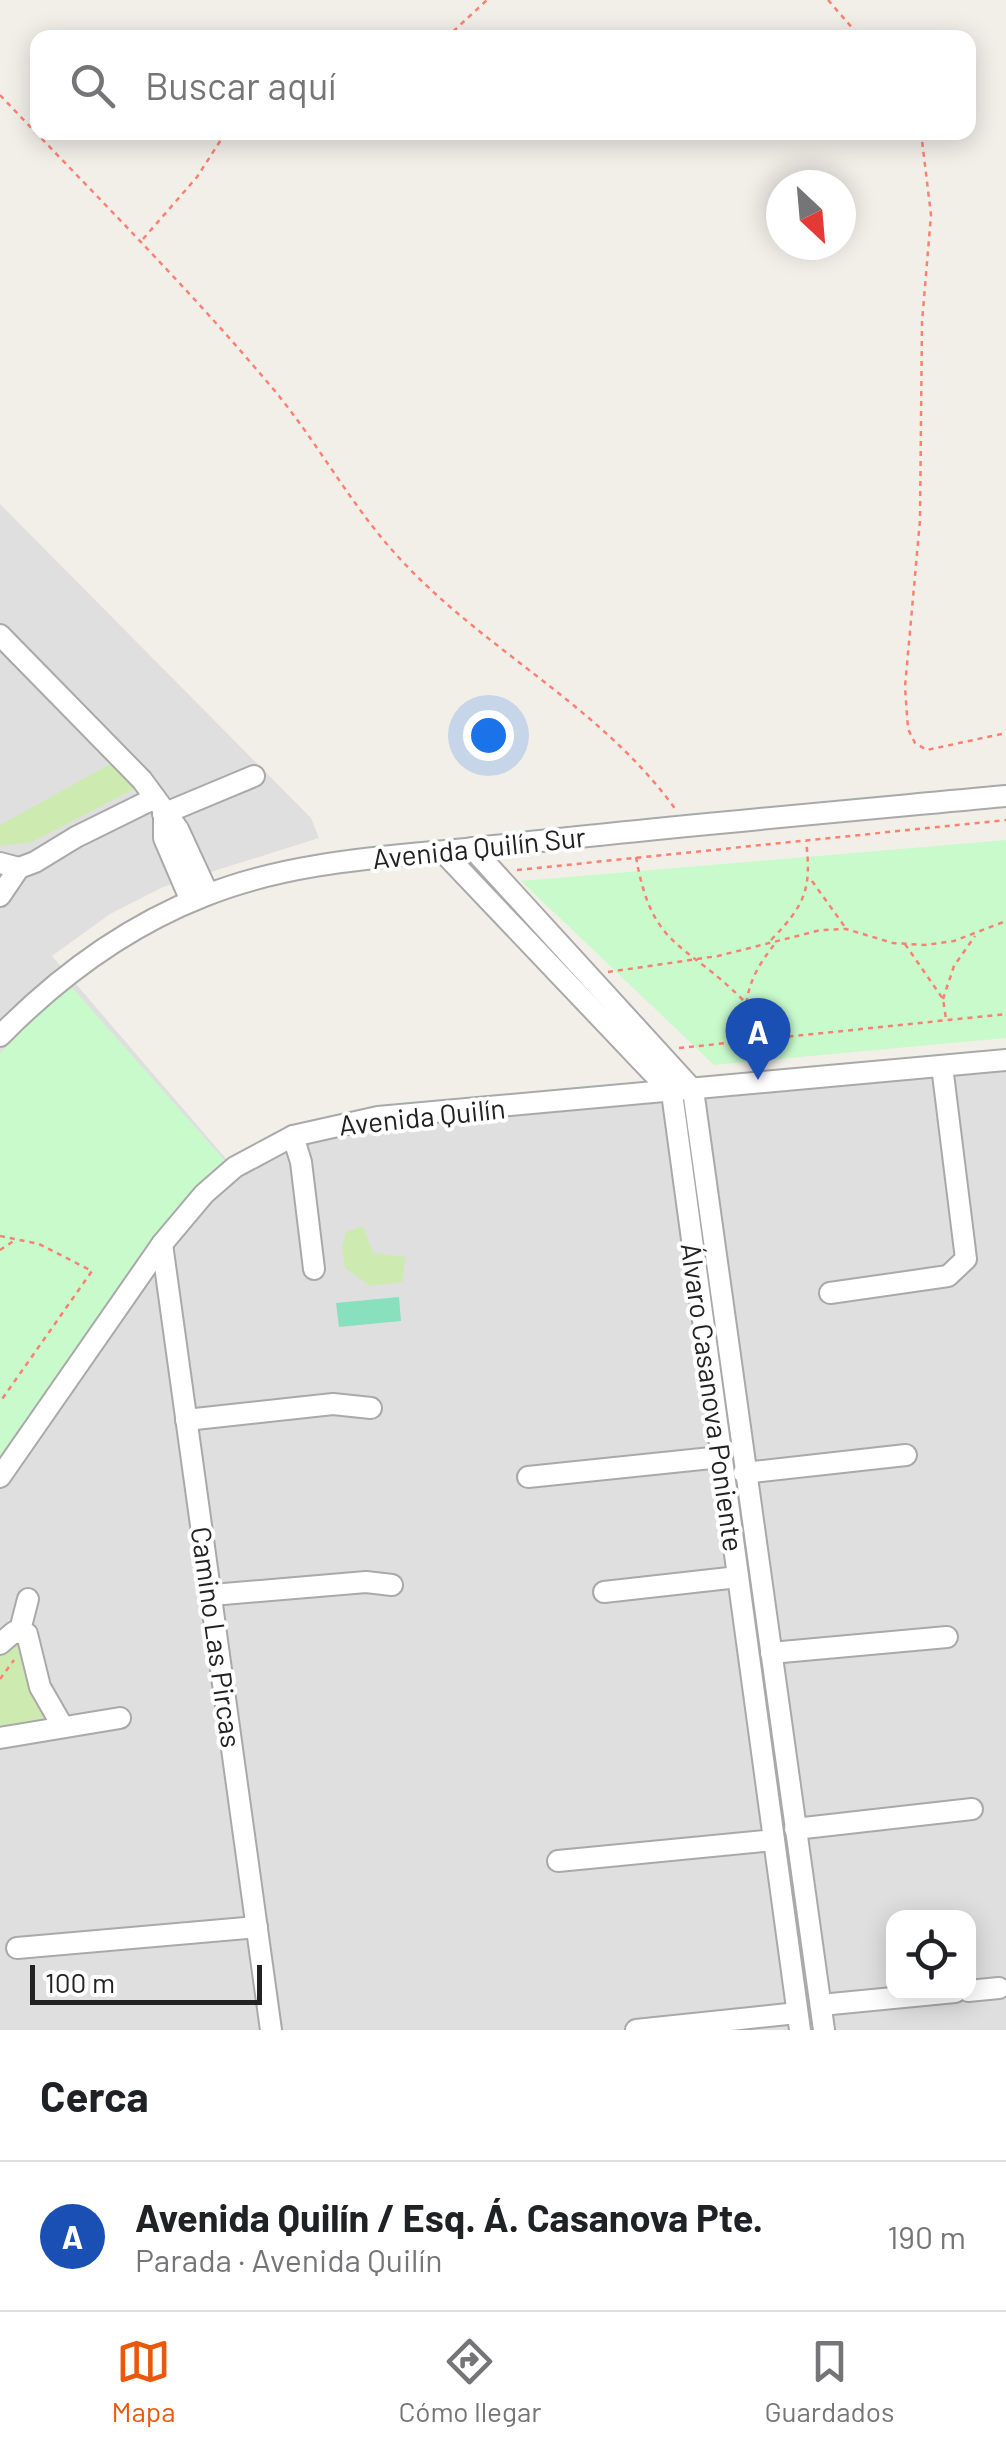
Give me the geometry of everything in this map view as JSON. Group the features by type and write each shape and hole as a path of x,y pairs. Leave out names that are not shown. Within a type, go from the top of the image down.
{"street":[{"path":"0,635 142,780 178,829 199,898"},
{"path":"0,896 10,866 254,776"},
{"name":"Avenida Quilín Sur","path":"0,1036 31,1004 98,951 199,898 298,868 1006,796"},
{"path":"472,848 680,1085"},
{"path":"443,852 680,1085"},
{"name":"Avenida Quilín","path":"0,1477 162,1244 221,1178 293,1136 356,1120 680,1085 750,1085 1006,1060"},
{"path":"830,1292 948,1276 966,1259 942,1066"},
{"name":"Álvaro Casanova Poniente","path":"680,1085 721,1457 798,2021"},
{"name":"Álvaro Casanova Poniente","path":"680,1085 744,1473 824,2030"},
{"path":"293,1136 301,1162 314,1269"},
{"name":"Camino Las Pircas","path":"162,1244 271,2030"},
{"path":"186,1420 347,1404 371,1408"},
{"path":"744,1473 906,1456"},
{"path":"528,1477 721,1457"},
{"path":"604,1592 738,1578"},
{"path":"212,1595 366,1582 392,1585"},
{"path":"0,1644 20,1630 28,1599"},
{"path":"741,1602 763,1599"},
{"path":"20,1630 29,1639 40,1688 64,1727"},
{"path":"771,1653 947,1636"},
{"path":"0,1738 120,1718"},
{"path":"795,1829 972,1810"},
{"path":"558,1861 774,1840"},
{"path":"17,1948 257,1927"},
{"path":"976,1990 999,1988"},
{"path":"821,2005 886,1999"},
{"path":"636,2030 798,2021"}],"path":[{"path":"454,30 487,0"},
{"path":"828,0 854,30"},
{"path":"0,95 30,125"},
{"path":"44,140 143,240 274,389 402,560 453,608 608,730 669,800"},
{"path":"143,240 198,177 221,140"},
{"path":"923,140 931,215 922,322 920,520 905,687 908,729 914,743 927,750 1006,733"},
{"path":"494,872 1006,820"},
{"path":"806,840 812,880 846,929"},
{"path":"636,857 645,904 658,928 744,1000"},
{"path":"770,942 791,920 812,880"},
{"path":"608,972 698,959 778,939 846,929 904,943 954,942 1004,920"},
{"path":"946,1020 943,998 954,966 976,934"},
{"path":"750,1085 744,1000 759,964 778,939"},
{"path":"904,943 943,998"},
{"path":"680,1085 689,1060 679,1048 1006,1014"},
{"path":"0,1236 65,1254 92,1271 0,1402"},
{"path":"0,1250 17,1239"}],"shaded area":[{"path":"0,504 311,818 319,838 163,887 110,914 52,956 228,1161 285,1131 1006,1051 1006,2030 0,2030"}],"green space":[{"path":"112,763 136,788 32,842 0,846 0,825"},
{"path":"1006,840 1006,1038 714,1065 521,881"},
{"path":"61,975 226,1162 205,1182 0,1461 0,1054"},
{"path":"363,1226 373,1253 406,1257 402,1282 370,1286 345,1268 342,1247 346,1232"},
{"path":"399,1297 401,1321 339,1327 336,1303"},
{"path":"20,1642 45,1715 41,1723 0,1730 0,1654 11,1643"}],"place":[{"name":"Avenida Quilín / Esq. Á. Casanova Pte.","path":"758,1080"}]}
